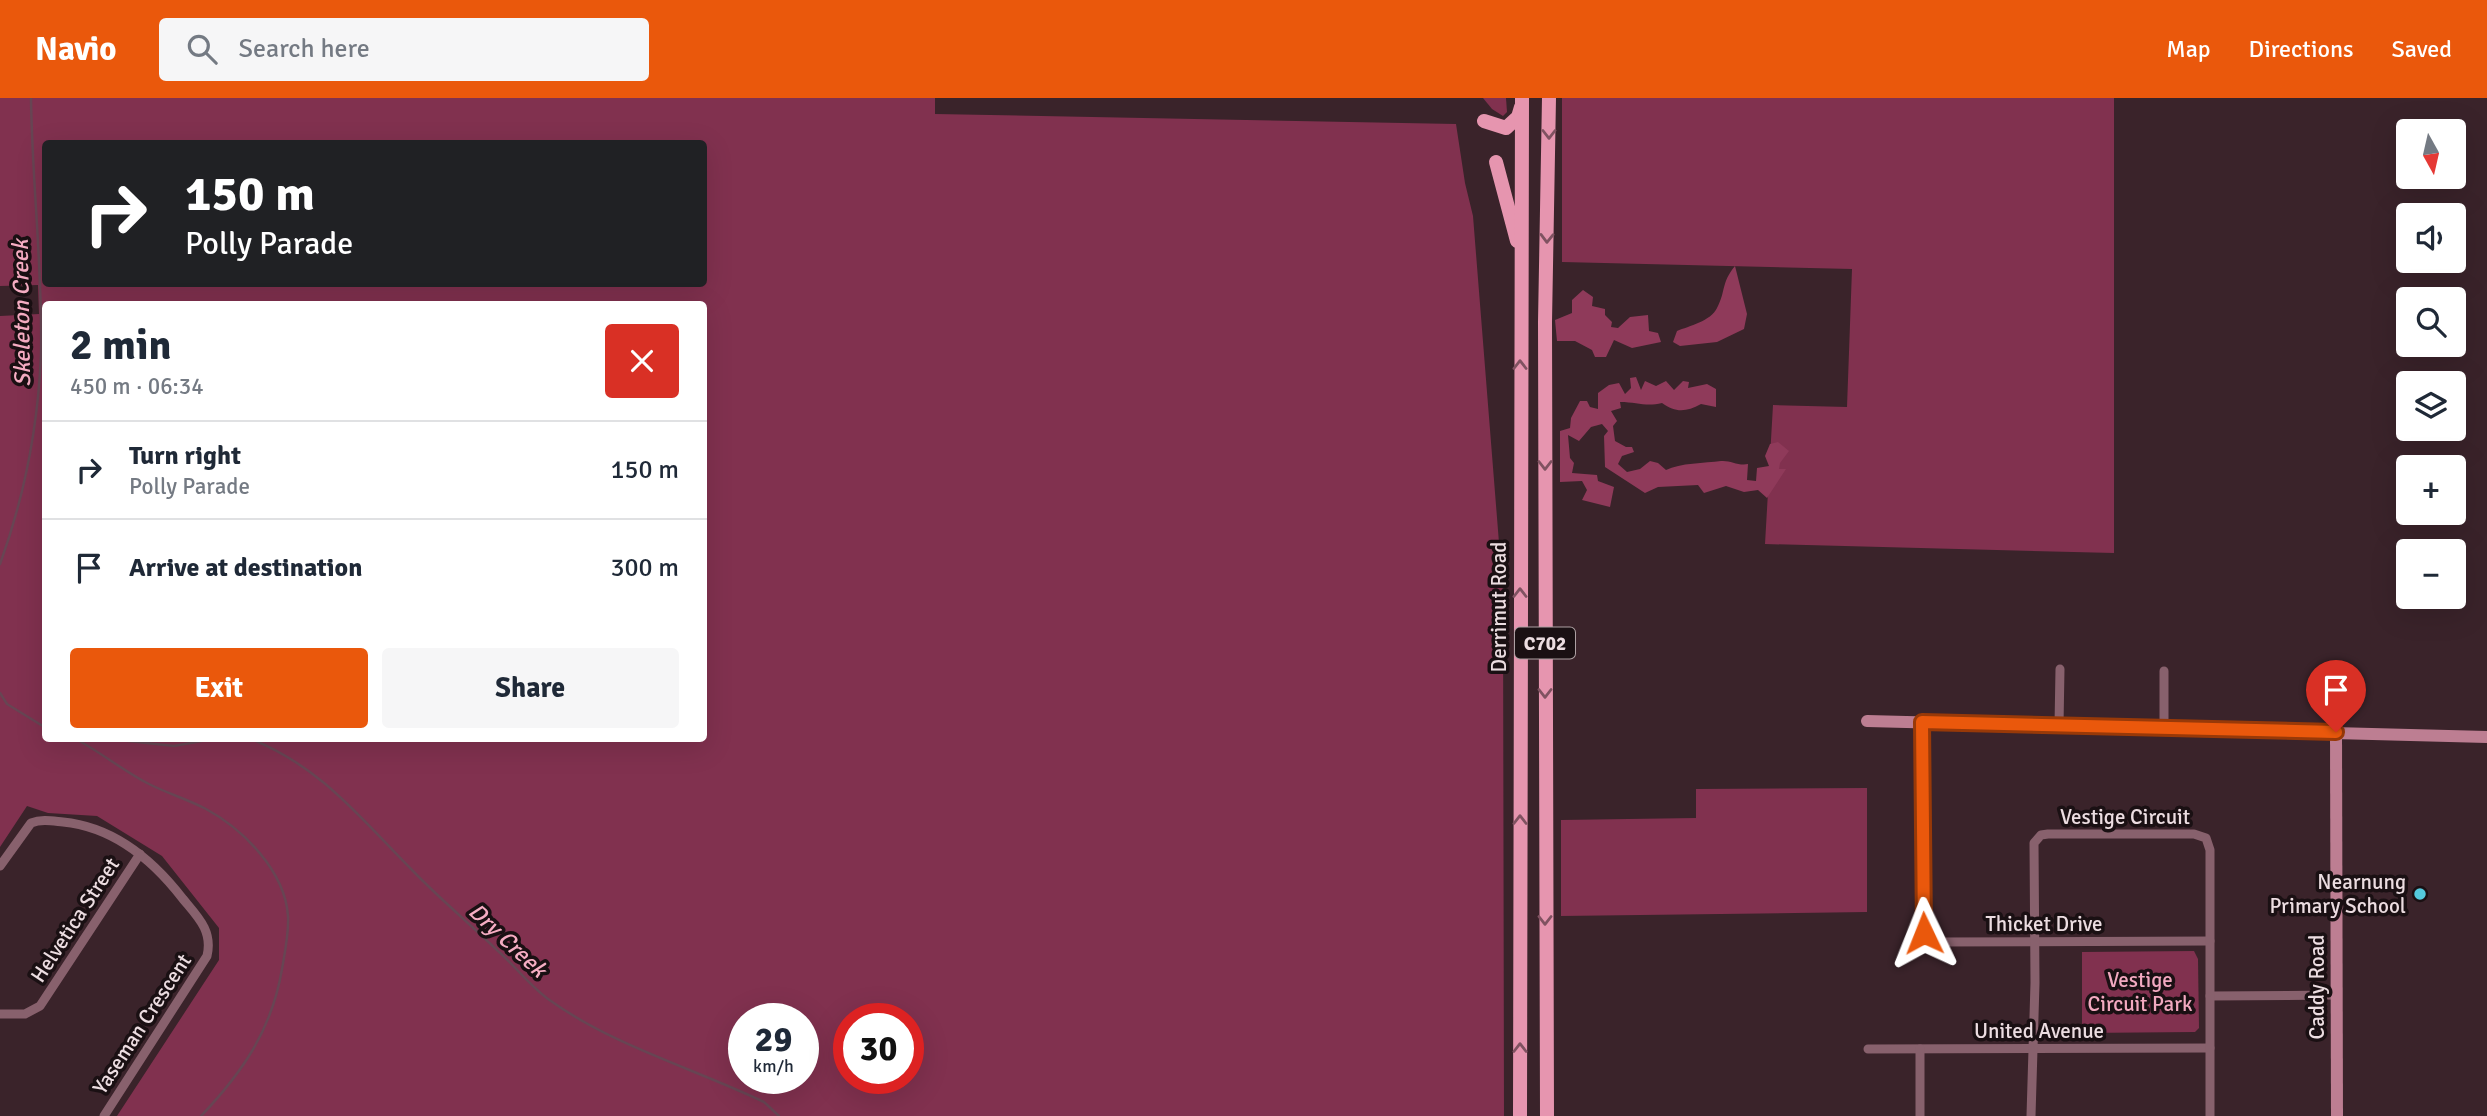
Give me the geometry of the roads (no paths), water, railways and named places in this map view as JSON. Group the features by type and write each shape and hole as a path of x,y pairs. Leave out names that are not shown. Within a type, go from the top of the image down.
{"main road":[{"name":"C702","path":"1546,1116 1545,322 1549,98"},
{"path":"1483,121 1491,126 1511,126 1518,117 1522,99"},
{"name":"Derrimut Road","path":"1520,1116 1522,99"},
{"path":"1496,162 1521,253"},
{"path":"1523,166 1549,170"}],"street":[{"path":"2059,725 2060,669"},
{"path":"2164,671 2164,728"},
{"path":"1867,721 2487,737"},
{"name":"Thicket Drive","path":"1922,722 1924,933 1938,942 2210,941"},
{"name":"Caddy Road","path":"2336,732 2337,1116"},
{"name":"Yaseman Crescent","path":"0,866 26,827 42,820 98,828 160,869 206,928 208,950 104,1116"},
{"name":"Vestige Circuit","path":"2033,942 2033,850 2041,835 2194,834 2206,838 2210,850 2210,1116"},
{"name":"Helvetica Street","path":"0,1014 25,1013 40,1006 140,854"},
{"path":"2031,1116 2033,942"},
{"path":"2210,996 2336,995"},
{"name":"United Avenue","path":"1867,1049 2210,1048"},
{"path":"1920,1049 1920,1116"}],"waterway":[{"name":"Skeleton Creek","path":"0,564 23,487 33,434 41,355 31,98"},
{"name":"Skeleton Creek","path":"0,693 7,704 42,726"},
{"name":"Skeleton Creek","path":"81,742 154,787 220,817 260,853 279,883 285,899 288,929 271,1011 254,1048 230,1083 201,1116"},
{"name":"Dry Creek","path":"138,742 174,746 196,742"},
{"name":"Dry Creek","path":"258,742 275,750 319,779 548,999 573,1016 626,1043 764,1102 779,1116"}],"place":[{"name":"Nearnung Primary School","path":"2420,894"}],"park label":[{"name":"Vestige Circuit Park","path":"2140,992"}]}
